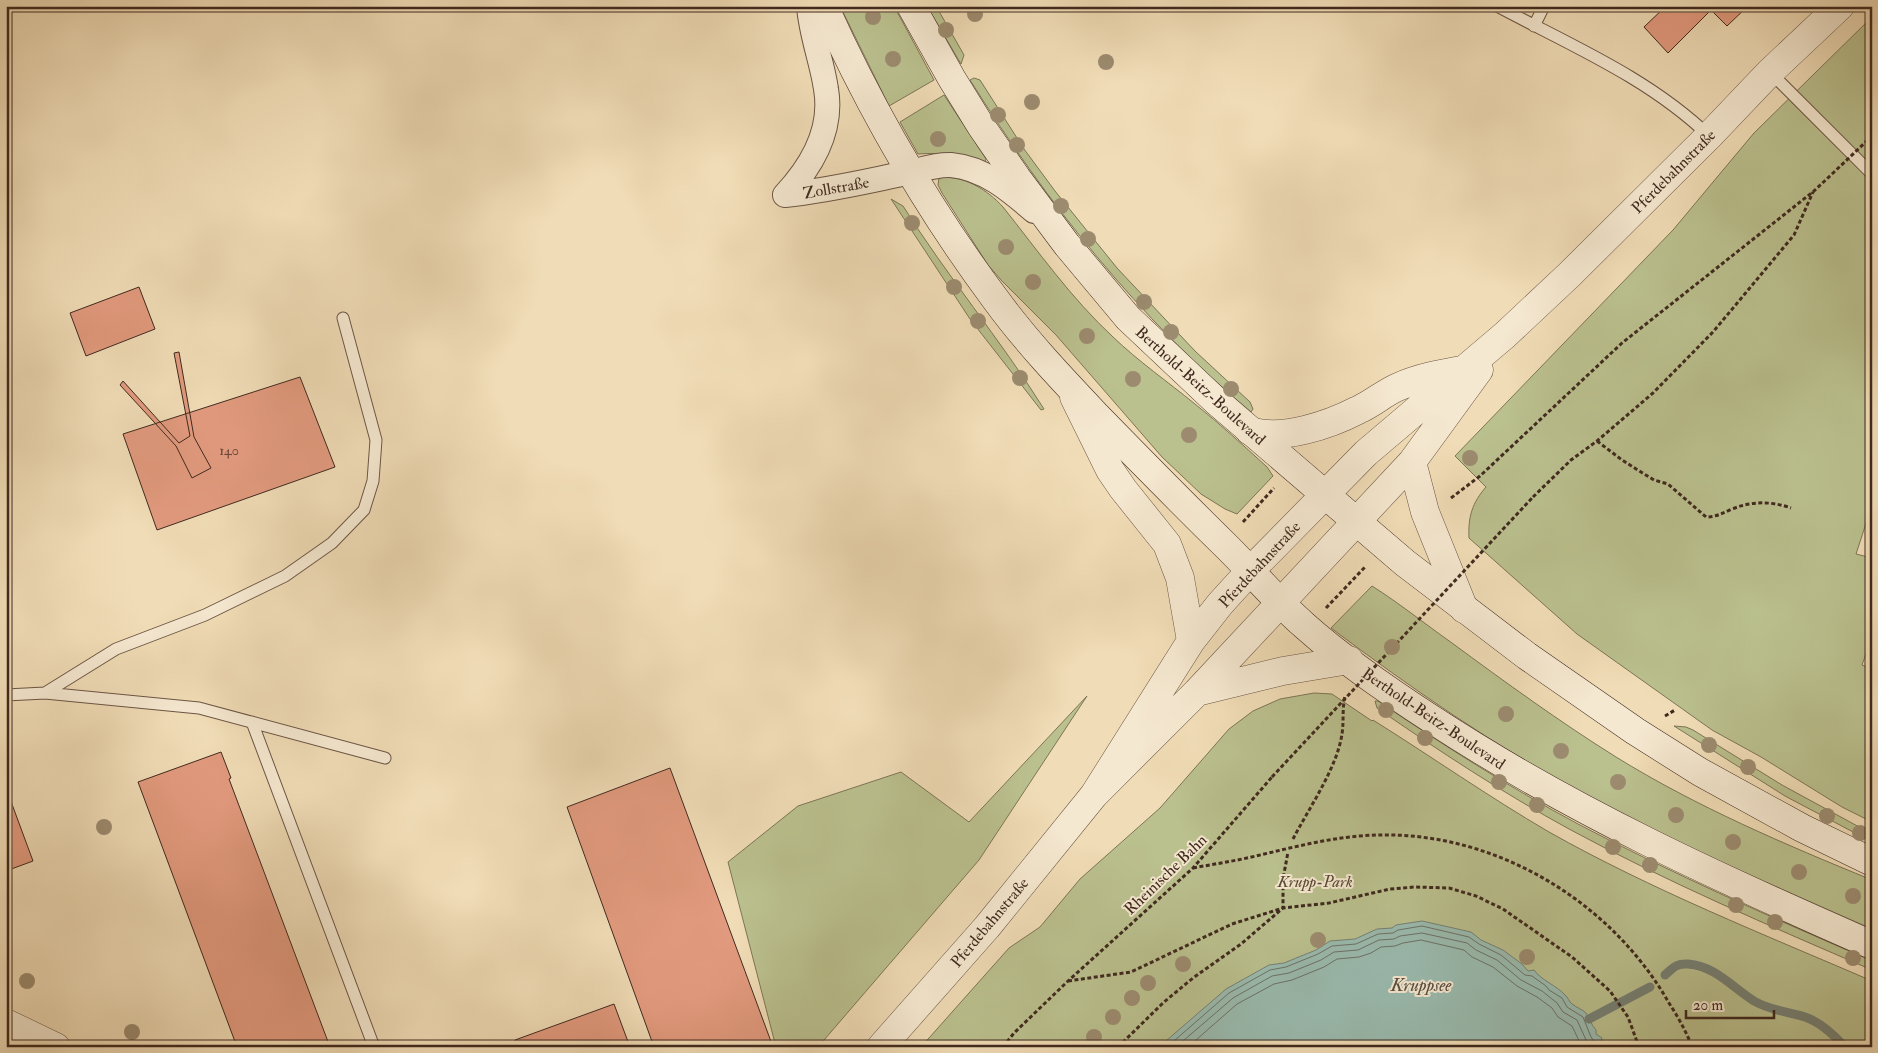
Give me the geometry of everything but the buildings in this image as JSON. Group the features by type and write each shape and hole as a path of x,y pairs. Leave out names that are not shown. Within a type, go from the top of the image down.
{"street":[{"name":"Zollstraße","path":"809,6 812,32 826,88 827,101 824,126 822,137 810,166 785,196 818,192 910,173"},
{"name":"Berthold-Beitz-Boulevard","path":"824,6 866,93 910,173 997,301 1069,386 1146,467 1306,628 1439,724 1556,795 1709,873 1872,945"},
{"name":"Berthold-Beitz-Boulevard","path":"911,6 952,80 981,126 1067,245 1128,318 1250,431 1326,494 1384,546 1464,609 1527,656 1612,715 1700,772 1793,823 1872,862"},
{"name":"Pferdebahnstraße","path":"1094,795 1191,641 1220,604 1250,571 1366,453 1505,335 1569,275 1709,136 1770,72 1840,6"},
{"name":"Berthold-Beitz-Boulevard","path":"910,173 926,167 951,165 983,174 998,182 1033,210 1067,245"},
{"name":"Pferdebahnstraße","path":"881,1047 987,928 1094,795 1197,692 1412,462 1505,335"},
{"name":"Pferdebahnstraße","path":"1250,431 1274,435 1315,426 1357,411 1403,384 1464,369"},
{"name":"Berthold-Beitz-Boulevard","path":"1069,386 1110,470 1167,544 1180,578 1191,641"},
{"path":"1412,462 1425,512 1464,609"},
{"path":"1197,692 1283,672 1349,660"},
{"path":"6,1022 56,1047"}],"lane":[{"path":"1497,6 1633,78 1689,117 1709,136"},
{"path":"1534,26 1544,6"},
{"path":"1770,72 1872,174"},
{"path":"45,694 116,648 204,615 285,576 332,543 364,510 373,481 376,440 343,318"},
{"path":"6,695 45,694 199,708 385,758"},
{"path":"252,722 374,1047"}],"path":[{"path":"1448,500 1480,476 1622,343 1814,191 1872,136"},
{"name":"Rheinische Bahn","path":"1003,1047 1014,1033 1068,981 1192,868 1272,777 1533,497 1571,460 1597,441 1653,393 1725,318 1794,235 1814,191"},
{"path":"1597,441 1622,460 1654,480 1668,484 1706,517 1715,517 1733,509 1759,502 1791,508"},
{"path":"1223,544 1295,469"},
{"path":"1306,628 1384,546"},
{"path":"1293,839 1334,763 1342,734 1342,706 1347,689"},
{"path":"1192,868 1235,861 1305,844 1361,836 1425,838 1494,855 1556,885 1577,899 1606,924 1634,952 1655,978 1687,1033 1692,1047"},
{"path":"1118,1047 1164,1002 1193,978 1241,944 1283,908 1283,879 1288,852"},
{"path":"1068,981 1131,972 1232,924 1283,908 1329,903 1402,888 1433,887 1463,892 1503,909 1572,957 1610,991 1628,1017 1639,1047"}],"green space":[{"path":"840,6 894,6 934,80 889,106"},
{"path":"927,6 936,6 964,55 961,64"},
{"path":"1872,17 1872,505 1856,554 1872,558 1872,637 1862,665 1872,669 1872,822 1842,807 1761,757 1712,730 1577,634 1469,538 1469,523 1472,511 1477,499 1486,487 1455,456 1673,230 1754,133"},
{"path":"974,78 980,80 1024,149 1117,268 1195,351 1250,402 1253,409 1251,412 1171,338 1133,299 1097,257 1063,215 1000,126 970,80"},
{"path":"944,95 986,159 985,162 952,155 918,154 900,122"},
{"path":"939,178 957,178 965,181 982,189 997,201 1069,290 1113,337 1213,419 1267,467 1273,476 1237,514 1201,494 1162,457 1056,335 1001,280 988,265 942,193 938,185"},
{"path":"891,199 903,206 1044,409 1041,410 970,319"},
{"path":"1372,586 1553,716 1616,757 1678,792 1741,824 1872,880 1872,929 1725,864 1616,811 1516,755 1422,694 1331,628"},
{"name":"Krupp-Park","path":"1314,693 1332,694 1504,805 1588,853 1708,911 1872,981 1872,1047 921,1047 1009,948 1040,927 1080,879 1160,808 1229,729 1253,711 1280,699"},
{"path":"1087,696 979,860 818,1047 776,1047 728,862 798,806 901,772 969,822"},
{"path":"1375,701 1378,701 1552,810 1687,878 1872,961 1872,970 1681,885 1569,829 1448,756 1377,708"},
{"path":"1674,726 1693,730 1782,785 1872,834 1872,842 1785,796"}],"water":[{"name":"Kruppsee","path":"1422,921 1471,932 1481,940 1503,950 1522,964 1528,971 1534,970 1566,996 1572,1004 1586,1013 1596,1030 1596,1034 1602,1038 1601,1042 1604,1047 1159,1047 1226,989 1269,965 1284,963 1316,950 1330,941 1355,939 1377,929 1392,928 1396,925"}],"waterway":[{"path":"1665,975 1675,966 1681,964 1707,969 1760,1004 1816,1022 1845,1047"},
{"path":"1589,1019 1650,987"}]}
